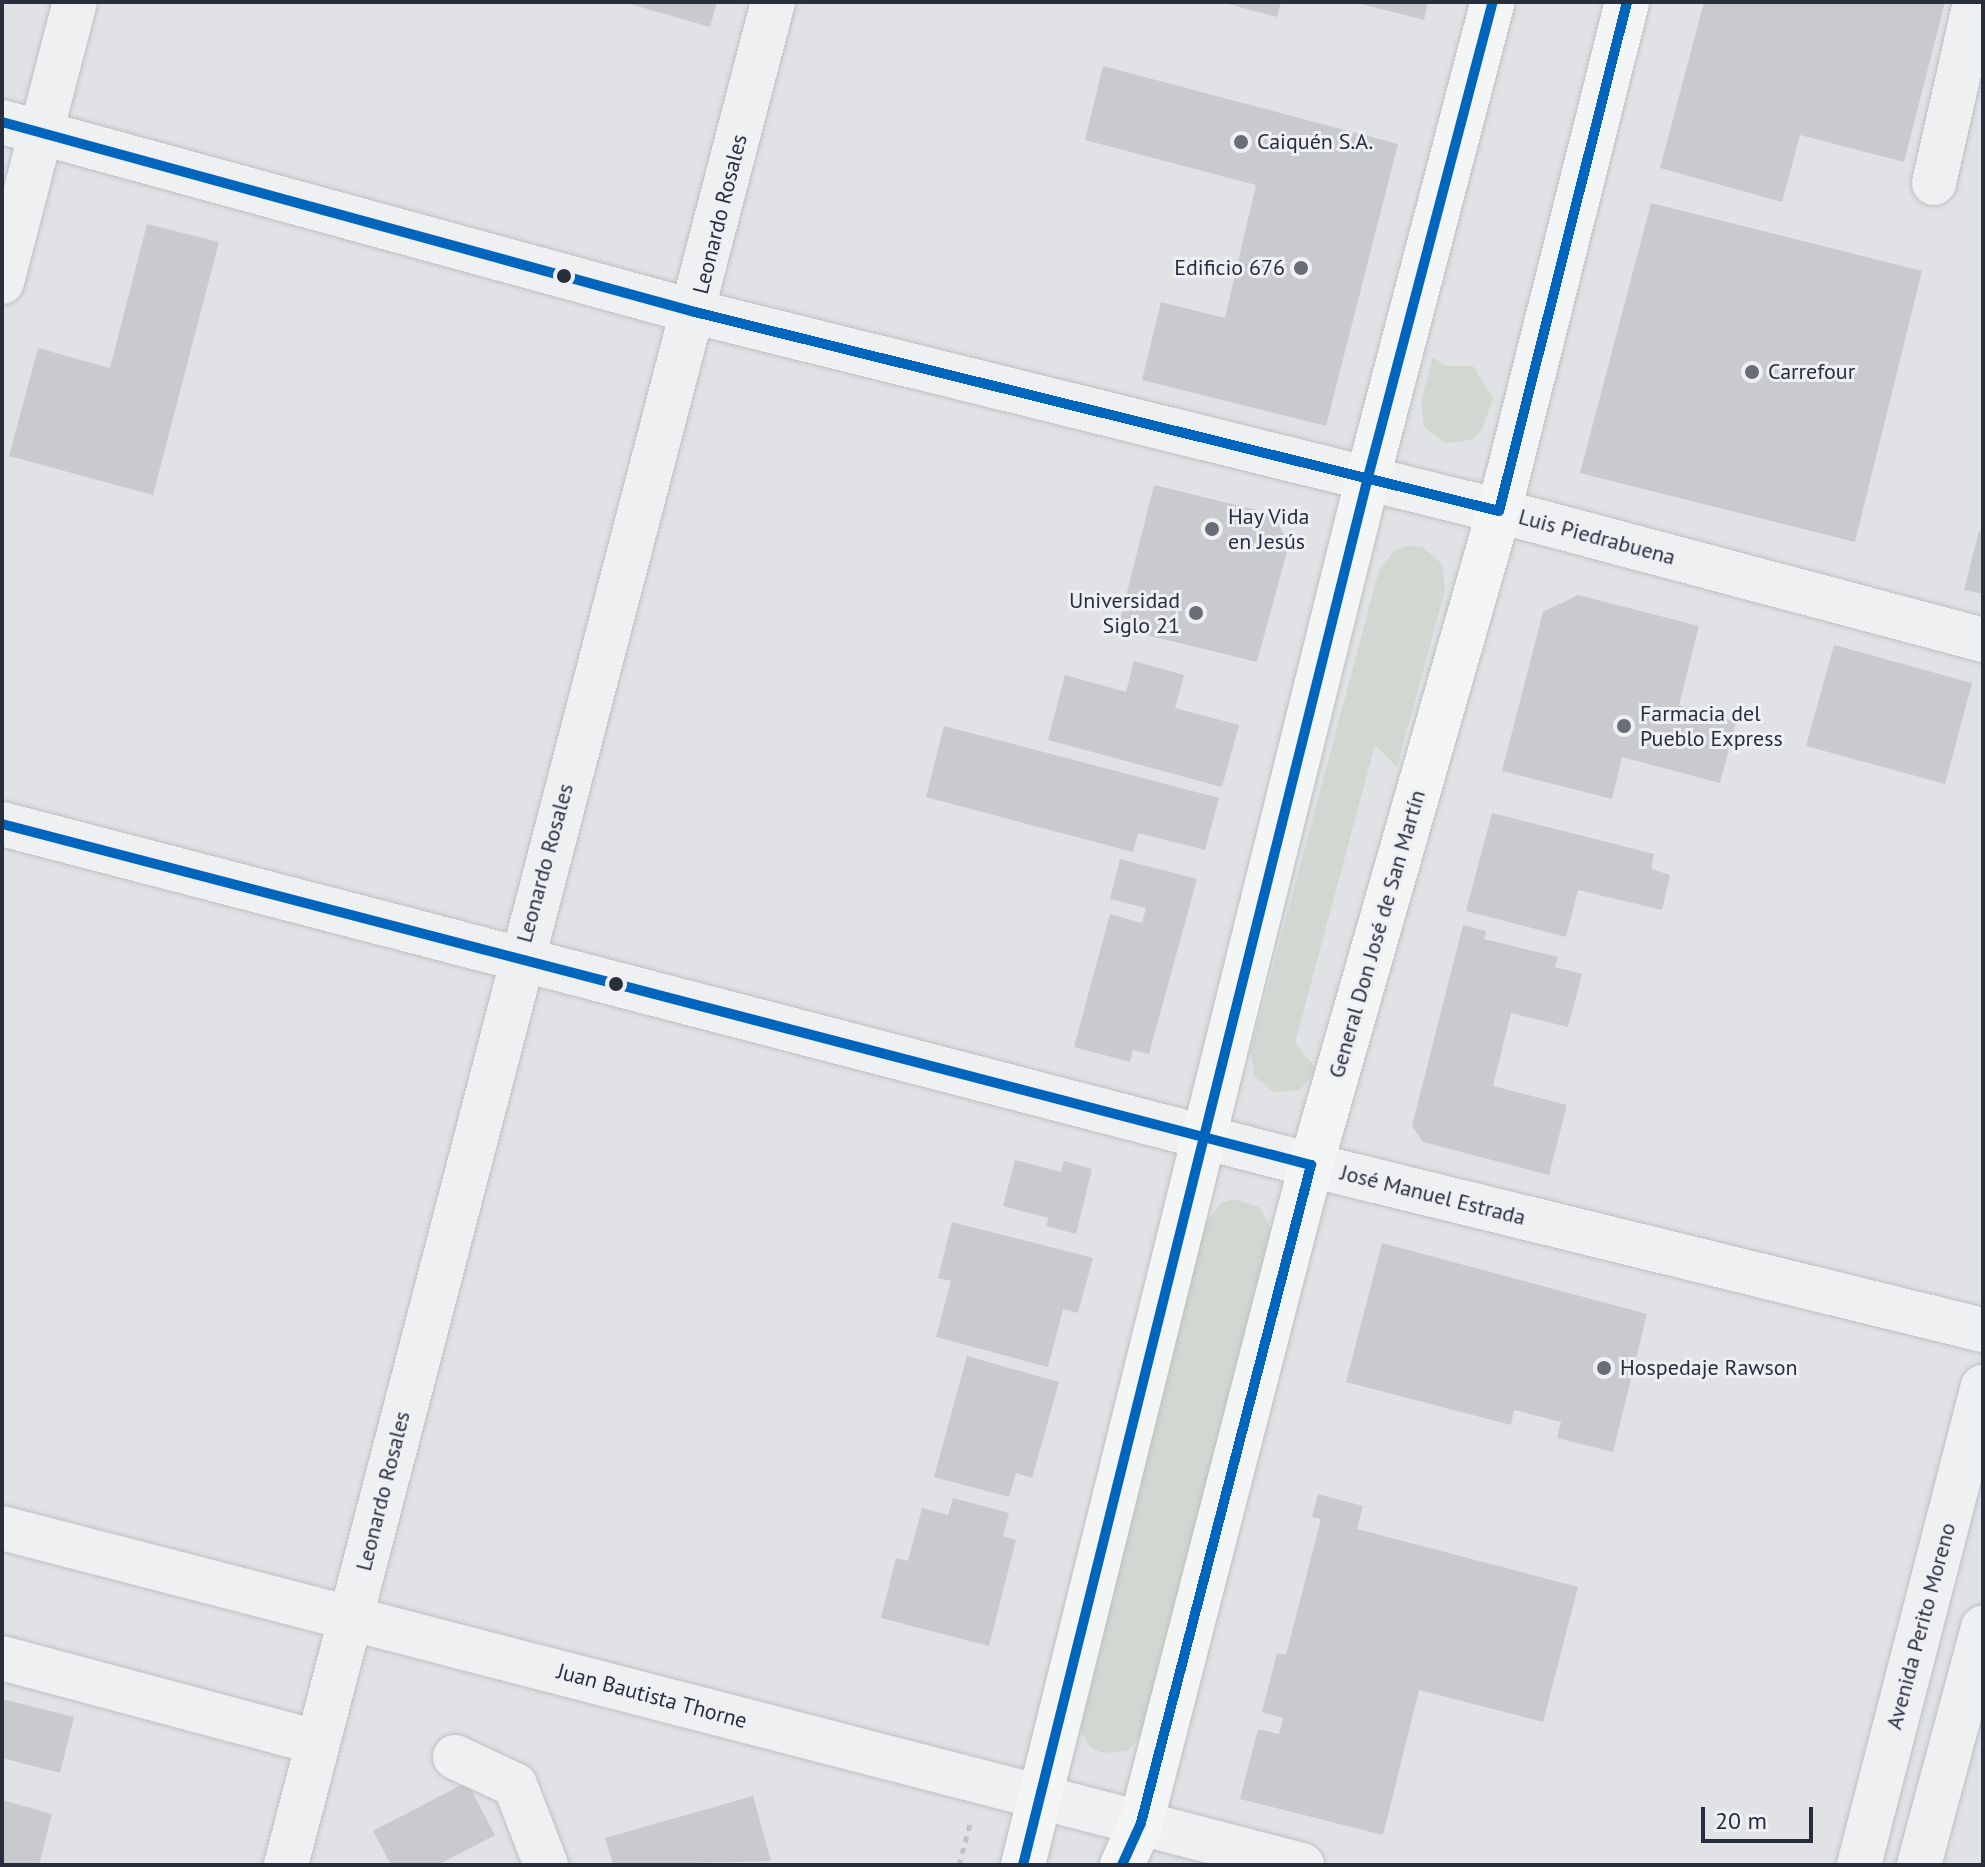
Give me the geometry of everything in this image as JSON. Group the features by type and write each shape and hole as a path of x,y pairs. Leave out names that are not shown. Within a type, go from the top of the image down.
{"main road":[{"path":"1023,1865 1367,481 1493,2"},
{"name":"General Don José de San Martín","path":"1122,1865 1141,1823 1311,1165 1499,511 1627,2"}],"street":[{"path":"2,282 22,127 75,2"},
{"name":"Leonardo Rosales","path":"286,1865 519,959 695,312 773,2"},
{"path":"1934,183 1975,2"},
{"name":"Luis Piedrabuena","path":"22,127 695,312 1367,481 1499,511 1983,640"},
{"name":"José Manuel Estrada","path":"2,824 1311,1165 1983,1330"},
{"name":"Avenida Perito Moreno","path":"1859,1865 1983,1387"},
{"name":"Juan Bautista Thorne","path":"2,1528 352,1615 1302,1865"},
{"path":"1919,1865 1983,1627"},
{"path":"2,1658 316,1742"},
{"path":"455,1757 515,1785 535,1862"}],"shaded area":[{"path":"1433,357 1445,366 1473,366 1493,398 1481,432 1471,440 1445,443 1424,427 1421,401"},
{"path":"1408,546 1422,547 1442,564 1445,590 1397,767 1375,745 1295,1043 1317,1069 1300,1090 1274,1092 1254,1076 1251,1050 1379,570 1395,550"},
{"path":"1234,1199 1259,1207 1272,1230 1145,1730 1128,1751 1102,1753 1090,1747 1077,1724 1205,1224 1221,1203"}],"building":[{"path":"623,2 717,2 710,27"},
{"path":"1221,2 1281,2 1277,17"},
{"path":"1353,2 1428,2 1424,20"},
{"path":"1704,2 1945,2 1904,162 1800,135 1782,202 1660,168"},
{"path":"1103,66 1398,144 1326,426 1142,380 1161,302 1225,318 1256,185 1085,140"},
{"name":"Carrefour","path":"1651,203 1922,271 1855,542 1580,473"},
{"path":"147,224 219,242 153,495 9,456 38,348 110,368"},
{"path":"1154,485 1273,514 1289,544 1257,662 1118,628"},
{"path":"1979,531 1983,532 1983,594 1964,590"},
{"path":"1578,595 1699,626 1679,705 1736,722 1720,783 1622,757 1612,799 1502,771 1543,612"},
{"path":"1834,645 1972,683 1945,784 1806,746"},
{"path":"1134,661 1184,675 1175,708 1239,725 1222,787 1048,740 1065,675 1126,692"},
{"path":"944,726 1219,798 1205,850 1138,833 1133,852 926,797"},
{"path":"1492,813 1654,854 1651,869 1670,875 1662,910 1578,890 1566,937 1466,911"},
{"path":"1120,859 1197,879 1149,1054 1133,1050 1130,1062 1074,1047 1110,914 1142,923 1146,908 1110,899"},
{"path":"1463,925 1486,931 1484,939 1558,957 1555,967 1582,974 1568,1027 1511,1013 1493,1086 1567,1105 1549,1175 1423,1142 1412,1126"},
{"path":"1015,1160 1061,1172 1064,1161 1092,1169 1076,1234 1046,1226 1049,1218 1003,1206"},
{"path":"952,1222 1093,1258 1078,1313 1063,1309 1048,1367 936,1337 951,1281 938,1278"},
{"path":"1382,1243 1647,1314 1613,1452 1557,1438 1561,1422 1514,1410 1511,1425 1346,1382"},
{"path":"967,1356 1059,1382 1032,1478 1016,1473 1009,1497 934,1477"},
{"path":"1318,1494 1363,1506 1357,1529 1578,1587 1543,1722 1419,1690 1383,1835 1240,1799 1258,1729 1279,1734 1283,1718 1262,1712 1277,1653 1286,1655 1321,1519 1312,1517"},
{"path":"953,1498 1009,1513 1003,1536 1016,1540 989,1646 881,1618 896,1558 908,1561 922,1508 948,1515"},
{"path":"2,1699 74,1717 60,1773 2,1758"},
{"path":"467,1782 495,1835 438,1865 391,1865 373,1831"},
{"path":"753,1796 771,1861 613,1865 605,1838"},
{"path":"2,1800 52,1814 39,1865 2,1865"}],"transit line":[{"path":"1023,1865 1367,481 1493,2"},
{"path":"2,122 695,312 1499,511 1627,2"},
{"path":"2,824 1311,1165 1141,1823 1122,1865"}],"place":[{"name":"Caiquén S.A.","path":"1241,142"},
{"name":"Edificio 676","path":"1301,268"},
{"name":"Carrefour","path":"1752,372"},
{"name":"Hay Vida en Jesús","path":"1212,529"},
{"name":"Universidad Siglo 21","path":"1196,613"},
{"name":"Farmacia del Pueblo Express","path":"1624,726"},
{"name":"Hospedaje Rawson","path":"1604,1368"}]}
